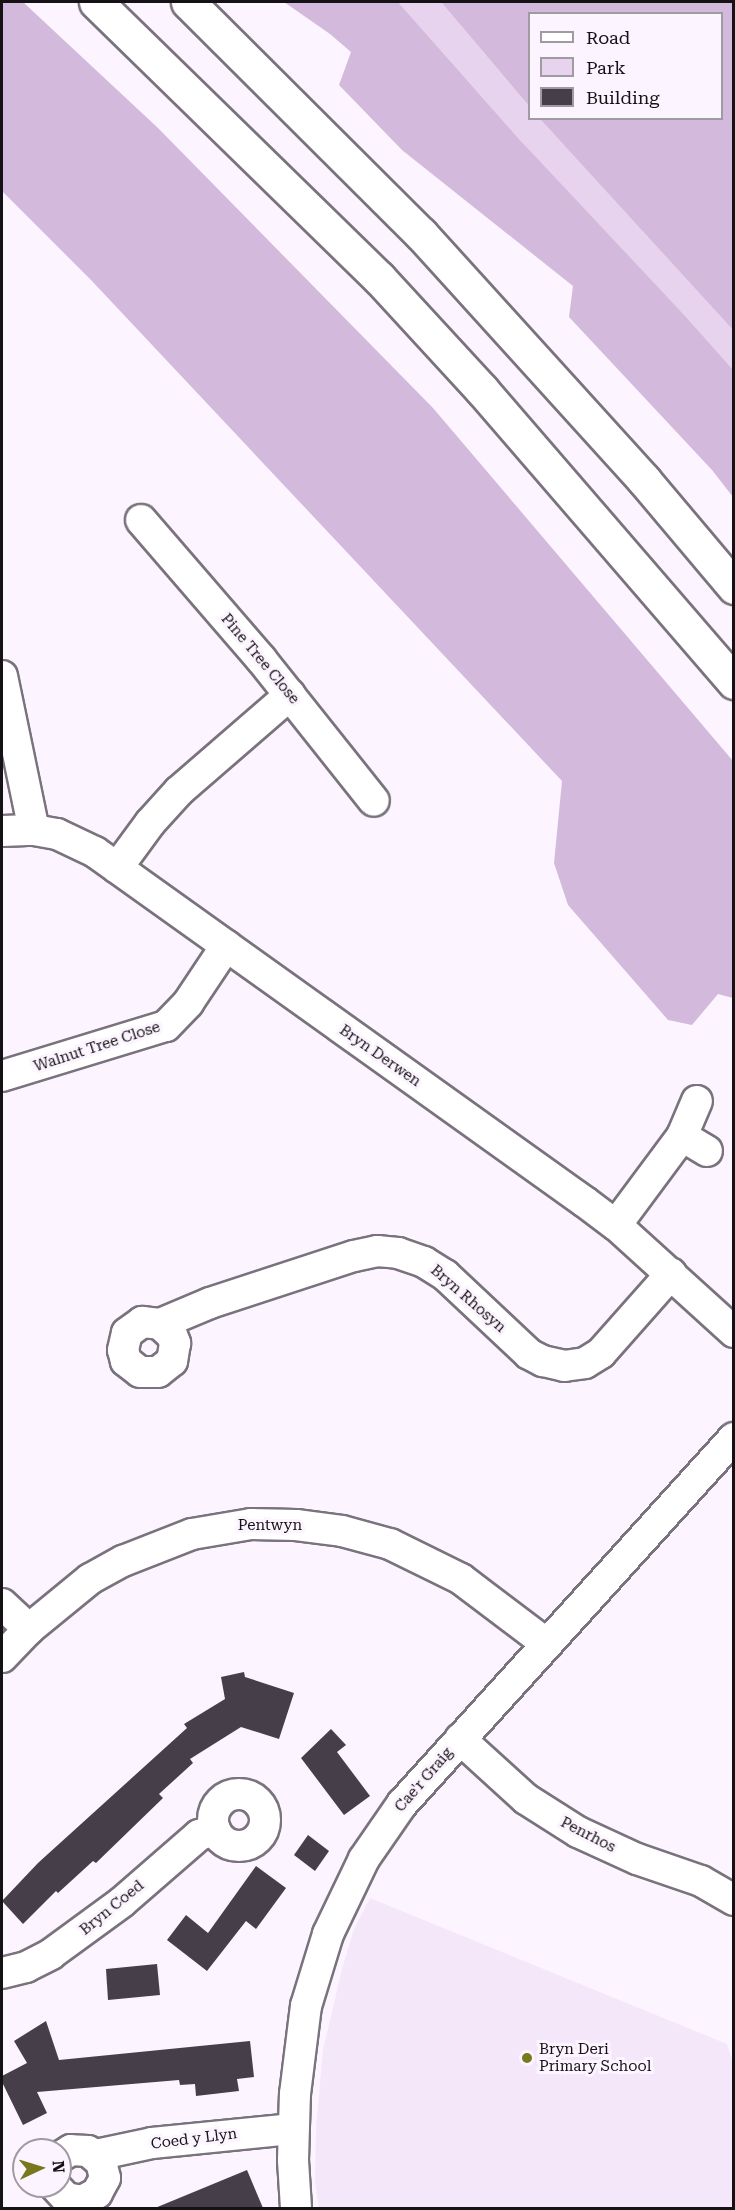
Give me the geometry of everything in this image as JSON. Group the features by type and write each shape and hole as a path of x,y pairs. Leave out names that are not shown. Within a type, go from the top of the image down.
{"highway":[{"path":"96,2 379,278 482,390 734,682"},
{"path":"188,2 421,234 644,480 734,587"}],"street":[{"name":"Pine Tree Close","path":"141,520 290,695 374,801"},
{"path":"2,676 34,830"},
{"path":"117,868 150,823 179,791 290,695"},
{"name":"Bryn Derwen","path":"2,831 34,830 57,834 73,840 117,868 616,1225 734,1332"},
{"name":"Walnut Tree Close","path":"2,1076 166,1026 188,1003 226,946"},
{"path":"616,1225 681,1136 697,1101"},
{"path":"681,1136 707,1151"},
{"name":"Bryn Rhosyn","path":"160,1324 210,1303 354,1256 377,1251 398,1253 424,1262 445,1275 529,1354 543,1361 564,1366 585,1363 601,1353 671,1274"},
{"name":"Cae'r Graig","path":"296,2208 293,2129 299,2053 306,2006 328,1934 356,1874 385,1826 460,1739 734,1438"},
{"name":"Pentwyn","path":"2,1657 29,1629 90,1579 161,1545 217,1528 251,1524 296,1525 342,1531 390,1544 461,1579 547,1644"},
{"path":"2,1604 29,1629"},
{"name":"Penrhos","path":"460,1739 526,1799 550,1815 627,1855 701,1881 734,1900"},
{"name":"Bryn Coed","path":"2,1973 26,1967 51,1954 99,1920 193,1839 215,1830"},
{"name":"Coed y Llyn","path":"72,2150 80,2149 96,2155 152,2144 293,2129"},
{"path":"66,2198 82,2201 98,2193 105,2178 101,2162 96,2155"}],"shaded area":[{"path":"2,2 23,2 158,128 433,408 733,761 733,998 718,994 692,1025 668,1020 568,905 554,863 562,781 91,280 2,191"},
{"path":"284,2 398,2 519,139 685,316 733,370 733,497 712,470 569,317 573,286 402,150 339,85 351,52 330,34"},
{"path":"441,2 733,2 733,330 541,120 723,120 723,12 528,12 528,105"},
{"name":"Bryn Deri Primary School","path":"370,1898 727,2044 734,2066 733,2208 319,2208 315,2182 316,2128 323,2050 354,1929"}],"green space":[{"path":"398,2 441,2 528,105 528,120 541,120 733,330 733,373 519,139"}],"building":[{"path":"244,1672 245,1677 294,1693 279,1739 241,1727 190,1759 193,1763 159,1794 163,1798 96,1863 93,1861 58,1893 56,1891 23,1924 2,1901 38,1863 187,1728 184,1724 225,1699 221,1677"},
{"path":"331,1729 346,1745 337,1752 370,1796 344,1815 301,1758"},
{"path":"308,1835 329,1851 315,1871 294,1855"},
{"path":"256,1866 286,1888 256,1929 246,1921 207,1971 167,1940 186,1915 208,1933"},
{"path":"157,1964 160,1995 108,2000 106,1969"},
{"path":"46,2021 59,2060 250,2041 254,2077 237,2079 239,2091 196,2096 195,2084 180,2085 179,2080 37,2092 47,2113 23,2125 2,2082 2,2076 27,2063 14,2041"},
{"path":"247,2170 263,2208 155,2208"}],"place":[{"name":"Bryn Deri Primary School","path":"527,2058"}]}
